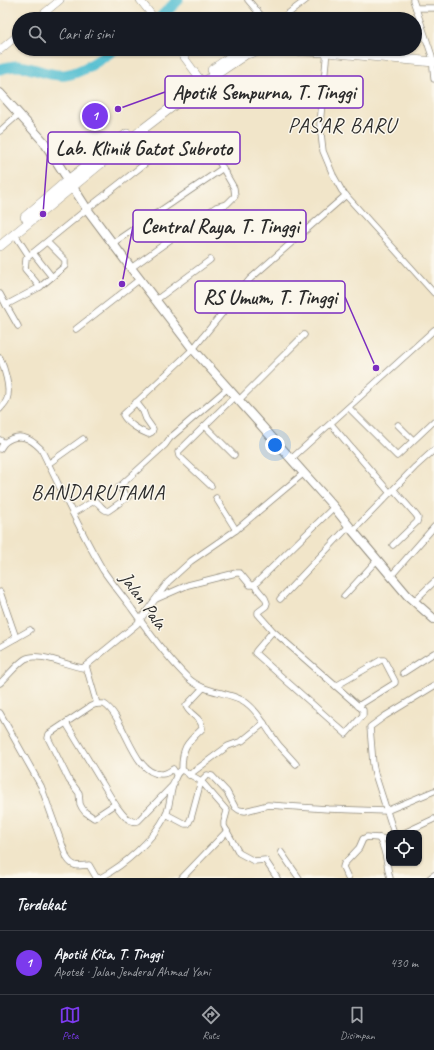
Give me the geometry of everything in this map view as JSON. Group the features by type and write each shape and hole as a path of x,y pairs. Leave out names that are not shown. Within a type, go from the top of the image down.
{"main road":[{"path":"0,239 232,56"},
{"path":"0,246 70,183 143,130 201,81 243,56"},
{"path":"398,56 433,59"},
{"path":"407,56 433,59"},
{"path":"0,93 44,142 86,208 130,268 193,349 334,507 391,576 414,601 434,619"}],"street":[{"path":"45,12 60,0"},
{"path":"140,0 149,12"},
{"path":"248,0 258,12"},
{"path":"290,12 306,0"},
{"path":"413,0 417,12"},
{"path":"416,8 434,8"},
{"path":"422,26 433,59 434,79"},
{"path":"0,50 12,40"},
{"path":"183,56 201,81"},
{"path":"326,56 320,124 323,151 333,175 346,195 434,293"},
{"path":"0,131 20,114"},
{"path":"143,130 160,152"},
{"path":"40,287 25,269 26,259 86,208 160,152 191,137 194,137 214,153 234,188 235,196 227,204 216,207 130,268"},
{"path":"113,243 223,168"},
{"path":"136,402 153,429 152,432 148,434 142,432 125,419 123,416 125,413 136,402 193,349 250,278 346,195"},
{"path":"14,233 31,255 52,276"},
{"path":"6,306 40,287 63,268 65,260 47,242"},
{"path":"156,300 210,260"},
{"path":"76,329 140,279"},
{"path":"0,294 18,326"},
{"path":"292,459 434,330"},
{"path":"211,486 180,456 178,452 304,335"},
{"path":"0,358 4,367 8,392 7,400 0,409"},
{"path":"73,513 92,501 99,503 103,509 108,511 128,497 119,487 165,445 170,438 228,388"},
{"path":"349,408 397,456 434,421"},
{"path":"331,424 392,492 416,516 418,520 417,522 393,545"},
{"path":"398,425 413,440"},
{"path":"205,426 234,455"},
{"name":"Jalan Pala","path":"2,441 17,436 31,440 40,449 104,571 174,664 188,678 203,688 242,700 247,704 296,764"},
{"path":"48,464 83,439"},
{"path":"0,449 2,441"},
{"path":"280,599 434,450"},
{"path":"0,683 26,659 34,656 74,667 83,668 86,666 137,624 168,582 191,561 236,530 304,473"},
{"path":"216,498 236,530"},
{"path":"254,585 334,507"},
{"path":"391,576 434,527"},
{"path":"344,596 377,560"},
{"path":"156,598 188,585 240,573 250,585 254,585 265,598 267,603 266,606 258,612 258,614 273,631 363,710 363,715 345,734 255,653 273,631"},
{"path":"414,601 434,582"},
{"path":"0,592 16,638"},
{"path":"0,648 6,643 30,630"},
{"path":"403,673 434,653"},
{"path":"336,686 381,660 384,660 395,683 358,706"},
{"path":"86,666 97,704"},
{"path":"393,830 378,785 373,764 370,726 434,686"},
{"path":"182,770 182,757 185,747 203,725 186,706 203,688"},
{"path":"115,804 94,818 90,817 82,808 79,793 69,780 48,738 49,734 97,704 104,704 117,718 137,758 143,764 158,774 165,773 173,769 176,774"},
{"path":"0,712 41,786 67,858 74,866 89,865 96,877 100,878 114,870 142,846 157,828 166,814 176,774 182,770"},
{"path":"66,723 115,804 121,813 130,821 138,821 174,784"},
{"path":"190,775 228,746 242,741 264,723"},
{"path":"182,770 201,781 227,811 224,826 240,853 254,861 265,860 277,878"},
{"path":"166,814 185,824 188,824 201,781 207,775 212,776 228,792 238,810 245,811 268,805 386,811 434,791"},
{"path":"410,830 434,819"},
{"path":"182,878 227,831"},
{"path":"348,878 343,867 344,864 359,848 363,839 366,837 386,839"},
{"path":"379,838 386,853 390,878"},
{"path":"282,852 299,878"},
{"path":"430,878 434,875"}],"waterway":[{"path":"166,12 178,0"},
{"path":"0,69 22,66 52,74 65,75 85,69 104,56"}],"place":[{"name":"Apotik Sempurna, T. Tinggi","path":"118,109"},
{"name":"Apotik Kita, T. Tinggi","path":"95,116"},
{"name":"Lab. Klinik Gatot Subroto","path":"43,214"},
{"name":"Central Raya, T. Tinggi","path":"122,284"},
{"name":"RS Umum, T. Tinggi","path":"376,368"}],"district":[{"name":"PASAR BARU","path":"342,125"},
{"name":"BANDARUTAMA","path":"98,492"}]}
